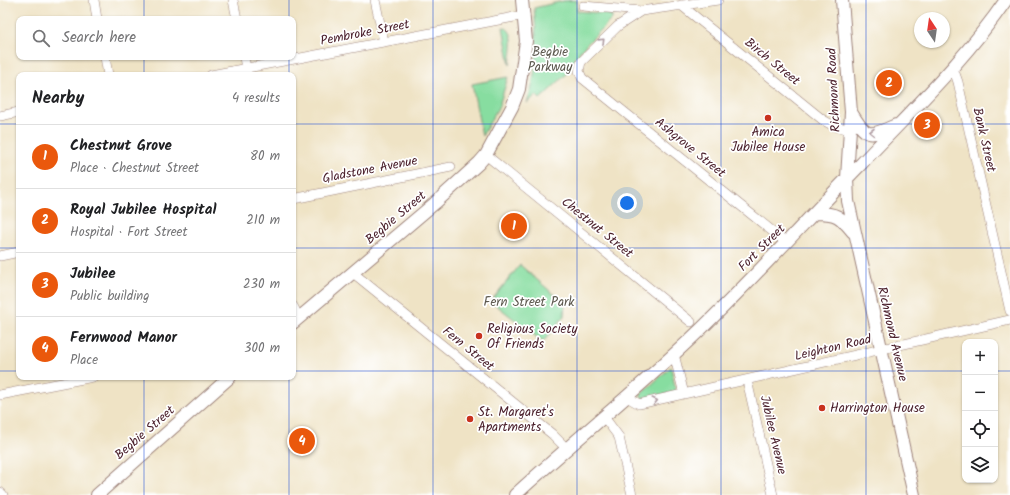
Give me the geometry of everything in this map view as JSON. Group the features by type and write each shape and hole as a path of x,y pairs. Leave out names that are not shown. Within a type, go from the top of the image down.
{"main road":[{"name":"Begbie Street","path":"296,321 435,203 486,155 504,122 519,89 525,54 525,15 522,0"},
{"name":"Richmond Road","path":"842,0 851,112 847,178"},
{"name":"Fort Street","path":"515,495 566,448 604,418 674,354 787,243 847,178 903,123 953,68 1006,0"},
{"path":"851,112 860,127 866,133 873,134 903,123"},
{"name":"Richmond Avenue","path":"847,178 848,201 854,233 914,495"},
{"path":"815,213 836,215 841,218 854,233"},
{"name":"Begbie Street","path":"96,495 227,380"}],"street":[{"path":"94,0 97,16"},
{"path":"233,0 236,16"},
{"path":"375,0 384,42"},
{"path":"583,6 641,11 718,0"},
{"name":"Birch Street","path":"681,5 823,120 834,126 851,130"},
{"name":"Ashgrove Street","path":"641,11 613,31 581,62 579,71 582,78 787,243"},
{"name":"Pembroke Street","path":"247,72 384,42 525,15"},
{"path":"105,60 107,72"},
{"path":"245,60 247,72"},
{"name":"Bank Street","path":"953,68 958,82 1010,311"},
{"path":"0,116 16,113"},
{"name":"Chestnut Street","path":"486,155 692,322"},
{"name":"Gladstone Avenue","path":"296,198 451,168"},
{"path":"0,256 16,253"},
{"name":"Fern Street","path":"352,272 516,404 552,434 566,448"},
{"name":"Leighton Road","path":"627,397 639,404 1010,320"},
{"path":"674,354 684,394"},
{"path":"0,395 78,380"},
{"name":"Jubilee Avenue","path":"747,380 773,495"},
{"path":"604,418 619,437 632,495"},
{"path":"0,492 3,495"}],"green space":[{"path":"577,0 577,11 609,14 612,16 612,19 580,51 571,70 540,99 536,95 527,103 531,91 536,56 534,8 563,1"},
{"name":"Begbie Parkway","path":"503,27 507,29 512,37 510,65"},
{"name":"Begbie Parkway","path":"508,77 499,106 482,136 472,84"},
{"name":"Fern Street Park","path":"520,265 565,304 564,316 543,342 491,301"},
{"path":"671,367 676,392 644,399 641,397 641,394"}],"place":[{"name":"Royal Jubilee Hospital","path":"889,83"},
{"name":"Amica Jubilee House","path":"768,118"},
{"name":"Jubilee","path":"927,125"},
{"name":"Chestnut Grove","path":"514,226"},
{"name":"Religious Society Of Friends","path":"479,336"},
{"name":"Harrington House","path":"822,408"},
{"name":"St. Margaret's Apartments","path":"470,419"},
{"name":"Fernwood Manor","path":"302,441"}]}
